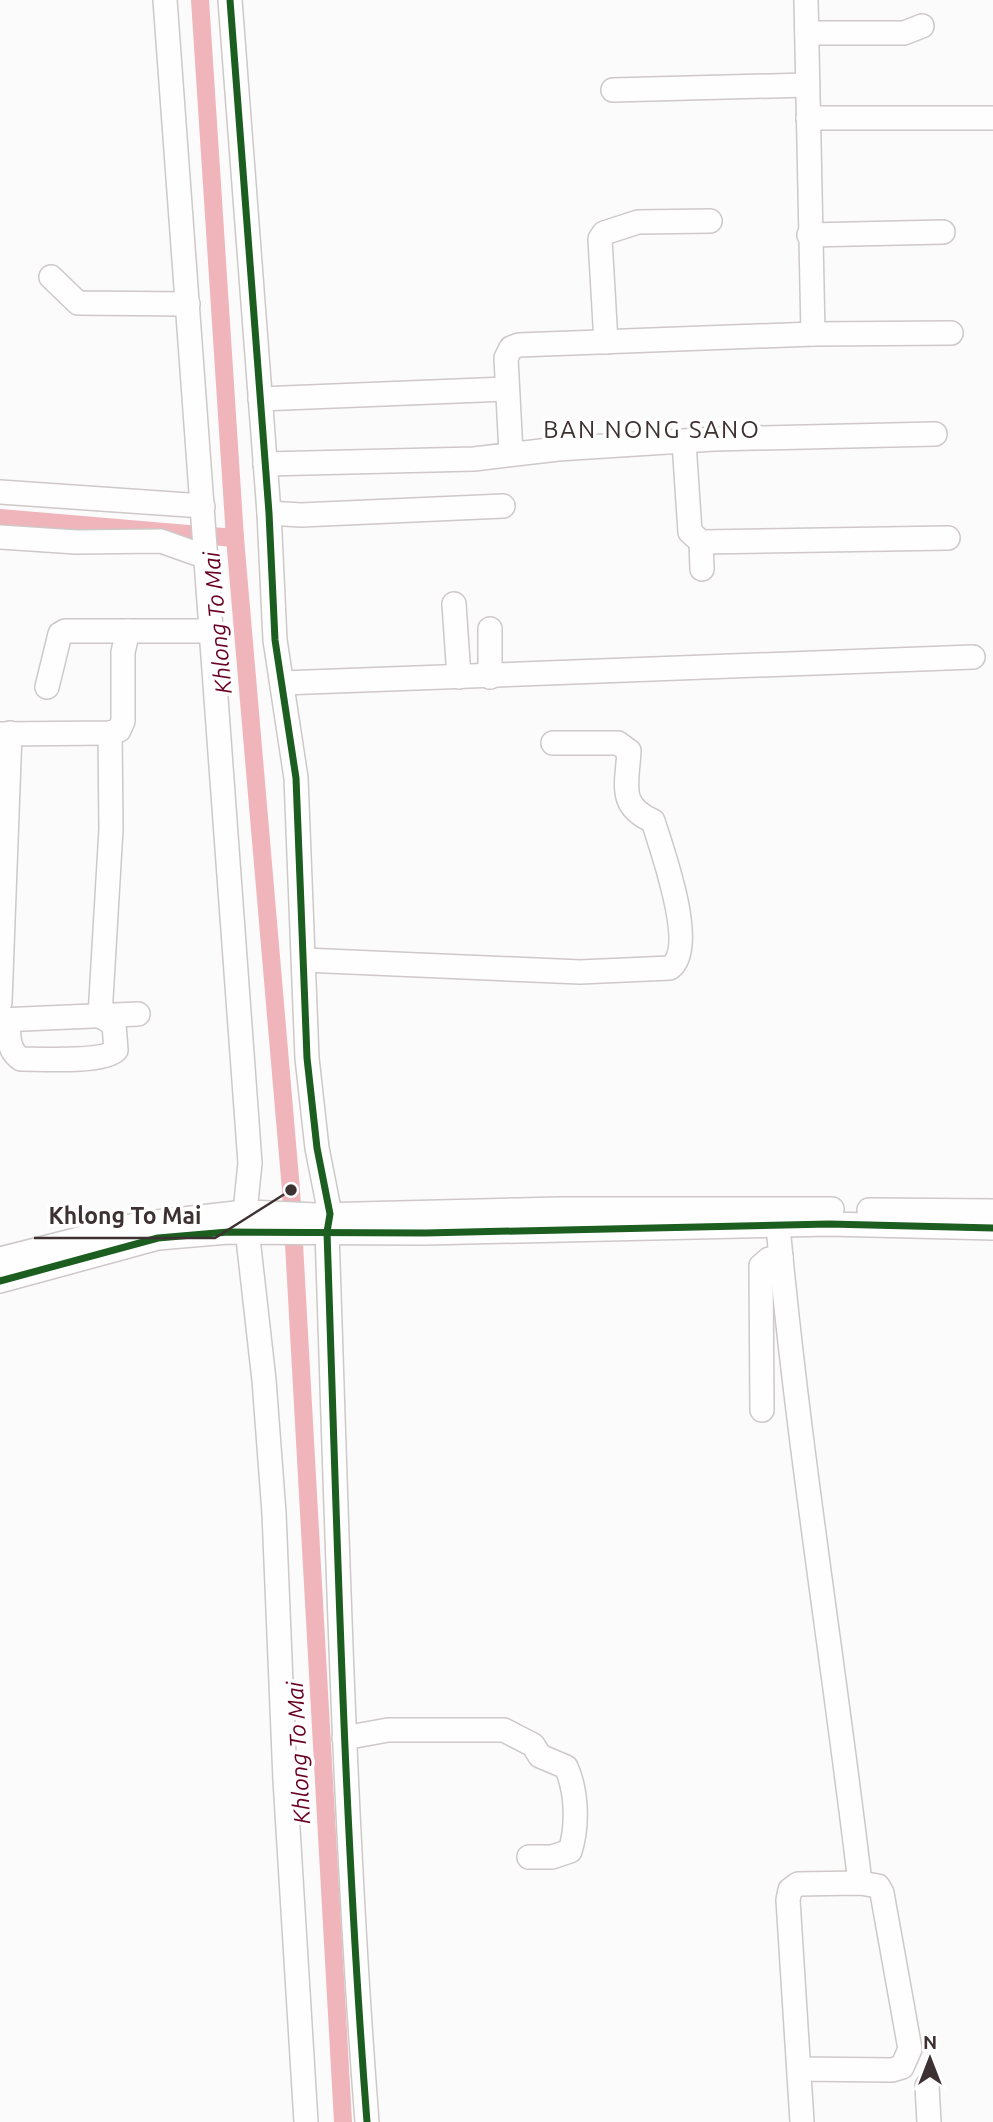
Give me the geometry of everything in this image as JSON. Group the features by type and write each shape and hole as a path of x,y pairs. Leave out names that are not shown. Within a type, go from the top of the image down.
{"street":[{"path":"165,0 273,1500 285,1794 306,2122"},
{"path":"230,0 269,513 275,640 296,778 307,1058 325,1224 344,1738 356,1982 367,2122"},
{"path":"806,0 813,334"},
{"path":"807,33 904,33 922,26"},
{"path":"613,90 807,85"},
{"path":"808,118 993,118"},
{"path":"606,342 600,239 604,233 638,222 710,221"},
{"path":"809,234 943,232"},
{"path":"51,277 78,303 188,304"},
{"path":"511,453 506,358 511,348 813,334 951,333"},
{"path":"260,399 506,389"},
{"path":"265,464 474,459 511,453 714,439 935,434"},
{"path":"684,443 690,532 701,542 948,538"},
{"path":"0,492 203,510"},
{"path":"269,513 301,515 503,506"},
{"path":"0,537 76,542 161,541 205,551"},
{"path":"701,542 702,569"},
{"path":"454,604 458,677"},
{"path":"490,629 490,677"},
{"path":"100,1016 114,1024 116,1051 108,1056 21,1059 10,1047 3,1014 5,733 110,733 119,730 123,721 122,652 128,632"},
{"path":"47,687 60,634 212,632"},
{"path":"282,683 973,657"},
{"path":"100,1016 111,829 110,733"},
{"path":"303,960 580,972 670,968 677,963 682,942 671,882 653,821 636,814 628,803 629,751 618,743 553,743"},
{"path":"3,1014 138,1014"},
{"path":"325,1224 573,1209 993,1211"},
{"path":"0,1281 159,1238 253,1222"},
{"path":"0,1259 139,1224 253,1222 993,1228"},
{"path":"778,1226 802,1457 840,1712 860,1883"},
{"path":"762,1410 761,1266 769,1259 781,1257"},
{"path":"344,1738 388,1730 504,1730 523,1738 533,1745 540,1756 566,1767 574,1802 575,1837 570,1851 552,1857 529,1857"},
{"path":"799,2069 892,2070 902,2067 908,2059 910,2049 882,1893 878,1886 860,1883 798,1884 790,1890 788,1900 802,2122"},
{"path":"927,2086 929,2122"}],"waterway":[{"name":"Khlong To Mai","path":"200,0 235,538 291,1190 343,2122"},
{"path":"0,518 235,538"}],"cycle path":[{"path":"230,0 269,513 275,640 296,778 307,1058 317,1148 330,1214 327,1232 342,1677 352,1900 367,2122"},
{"path":"0,1281 158,1238 228,1232 425,1233 829,1224 993,1228"}],"place":[{"name":"Khlong To Mai","path":"291,1190"}],"district":[{"name":"BAN NONG SANO","path":"652,429"}]}
